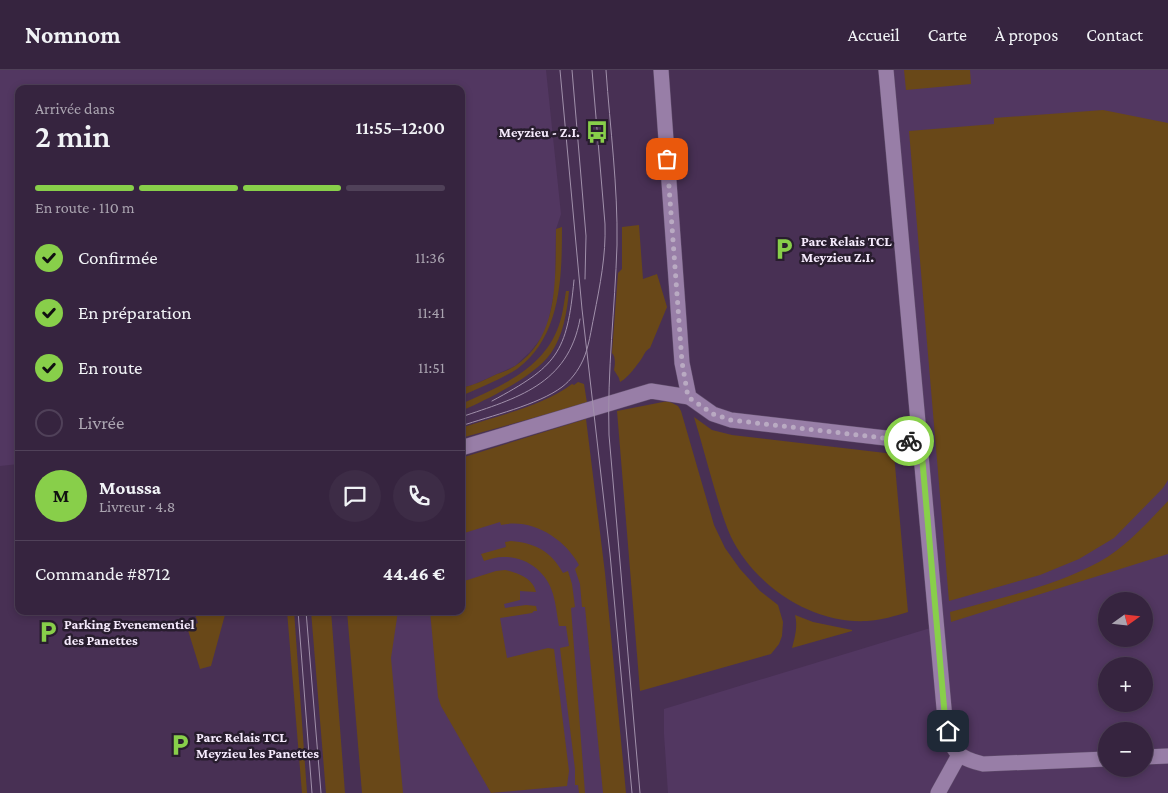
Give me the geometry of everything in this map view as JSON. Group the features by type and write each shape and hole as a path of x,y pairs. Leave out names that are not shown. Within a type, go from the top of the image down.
{"street":[{"path":"661,70 682,362 688,397"},
{"path":"886,70 945,718 950,744 960,755 971,761 983,764 1098,759"},
{"path":"465,447 651,391 688,397 713,414 731,420 920,442"},
{"path":"938,793 960,755"},
{"path":"1153,757 1168,756"}],"shaded area":[{"path":"0,70 546,70 561,214 556,229 555,289 548,323 542,337 515,366 465,387 465,85 15,85 15,464 0,466"},
{"path":"889,70 1168,70 1168,793 668,793 664,709 937,626"},
{"path":"904,70 970,70 971,84 906,90"},
{"path":"1103,110 1168,123 1168,480 1163,488 1114,538 1079,559 1040,575 949,601 909,131 994,124 994,118"},
{"path":"639,225 643,279 657,274 667,307 650,348 626,378 620,382 614,370 615,359 612,353 618,273 622,269 622,227"},
{"path":"562,227 559,285 551,323 543,340 532,356 517,369 465,394 465,387 515,366 530,354 540,339 552,304 556,266 556,229"},
{"path":"566,291 569,291 566,315 561,331 555,346 544,362 522,379 484,401 465,409 465,402 506,383 532,365 552,340 559,325"},
{"path":"578,382 584,384 587,403 465,437 465,427 533,404 560,392 572,384 574,385"},
{"path":"668,401 678,406 681,411 714,525 725,548 740,569 760,591 778,605 783,622 782,636 779,644 771,654 640,691 617,411"},
{"path":"694,417 712,430 732,435 894,454 908,612 888,618 867,621 846,620 806,609 770,586 741,555 731,537"},
{"path":"586,419 605,573 626,793 603,793 585,607 582,607 580,584 575,569 579,565 565,546 546,532 535,527 524,524 501,525 500,522 465,533 465,457"},
{"path":"579,489 613,793 392,793 376,615 465,615 465,523"},
{"path":"1168,501 1168,554 951,622 950,612 1045,585 1099,562 1127,542"},
{"path":"511,541 542,549 553,559 563,573 568,571 572,584 575,607 571,608 585,793 579,793 578,785 575,785 575,769 560,648 569,646 566,626 559,626 550,586 541,572 527,562 512,557 494,558 484,561 481,554 506,547 505,542"},
{"path":"505,570 520,575 532,583 536,592 520,591 520,600 504,604 505,608 526,605 536,606 537,611 500,618 507,658 548,648 554,649 569,771 567,786 491,793 441,706 438,697 430,615 465,615 465,581"},
{"path":"195,615 225,615 211,666 200,669 187,627 198,623"},
{"path":"287,615 294,615 307,793 302,793"},
{"path":"311,615 331,615 345,793 326,793"},
{"path":"347,615 397,615 391,658 403,793 362,793"},
{"path":"795,615 813,622 852,631 792,648 796,627"}],"tram line":[{"path":"560,70 582,309 610,554 632,793"},
{"path":"572,70 586,236 585,279"},
{"path":"465,425 527,405 552,393 571,378 579,368 585,355 590,338 604,259 605,236 592,70"},
{"path":"606,70 617,223 609,387 609,435 640,793"},
{"path":"492,401 531,378 545,367 555,355 562,342 567,325 574,280"},
{"path":"465,416 520,395 537,386 552,374 564,359 574,341 580,319"},
{"path":"298,615 312,793"},
{"path":"306,615 321,793"}],"way so far":[{"path":"667,159 682,362 688,397 713,414 731,420 909,441"}],"place":[{"name":"Meyzieu - Z.I.","path":"597,132"},
{"name":"Parc Relais TCL Meyzieu Z.I.","path":"784,249"},
{"name":"Parking Evenementiel des Panettes","path":"48,632"},
{"name":"Parc Relais TCL Meyzieu les Panettes","path":"180,745"}],"route":[{"path":"909,441 920,442 922,456 945,718 948,731"}]}
